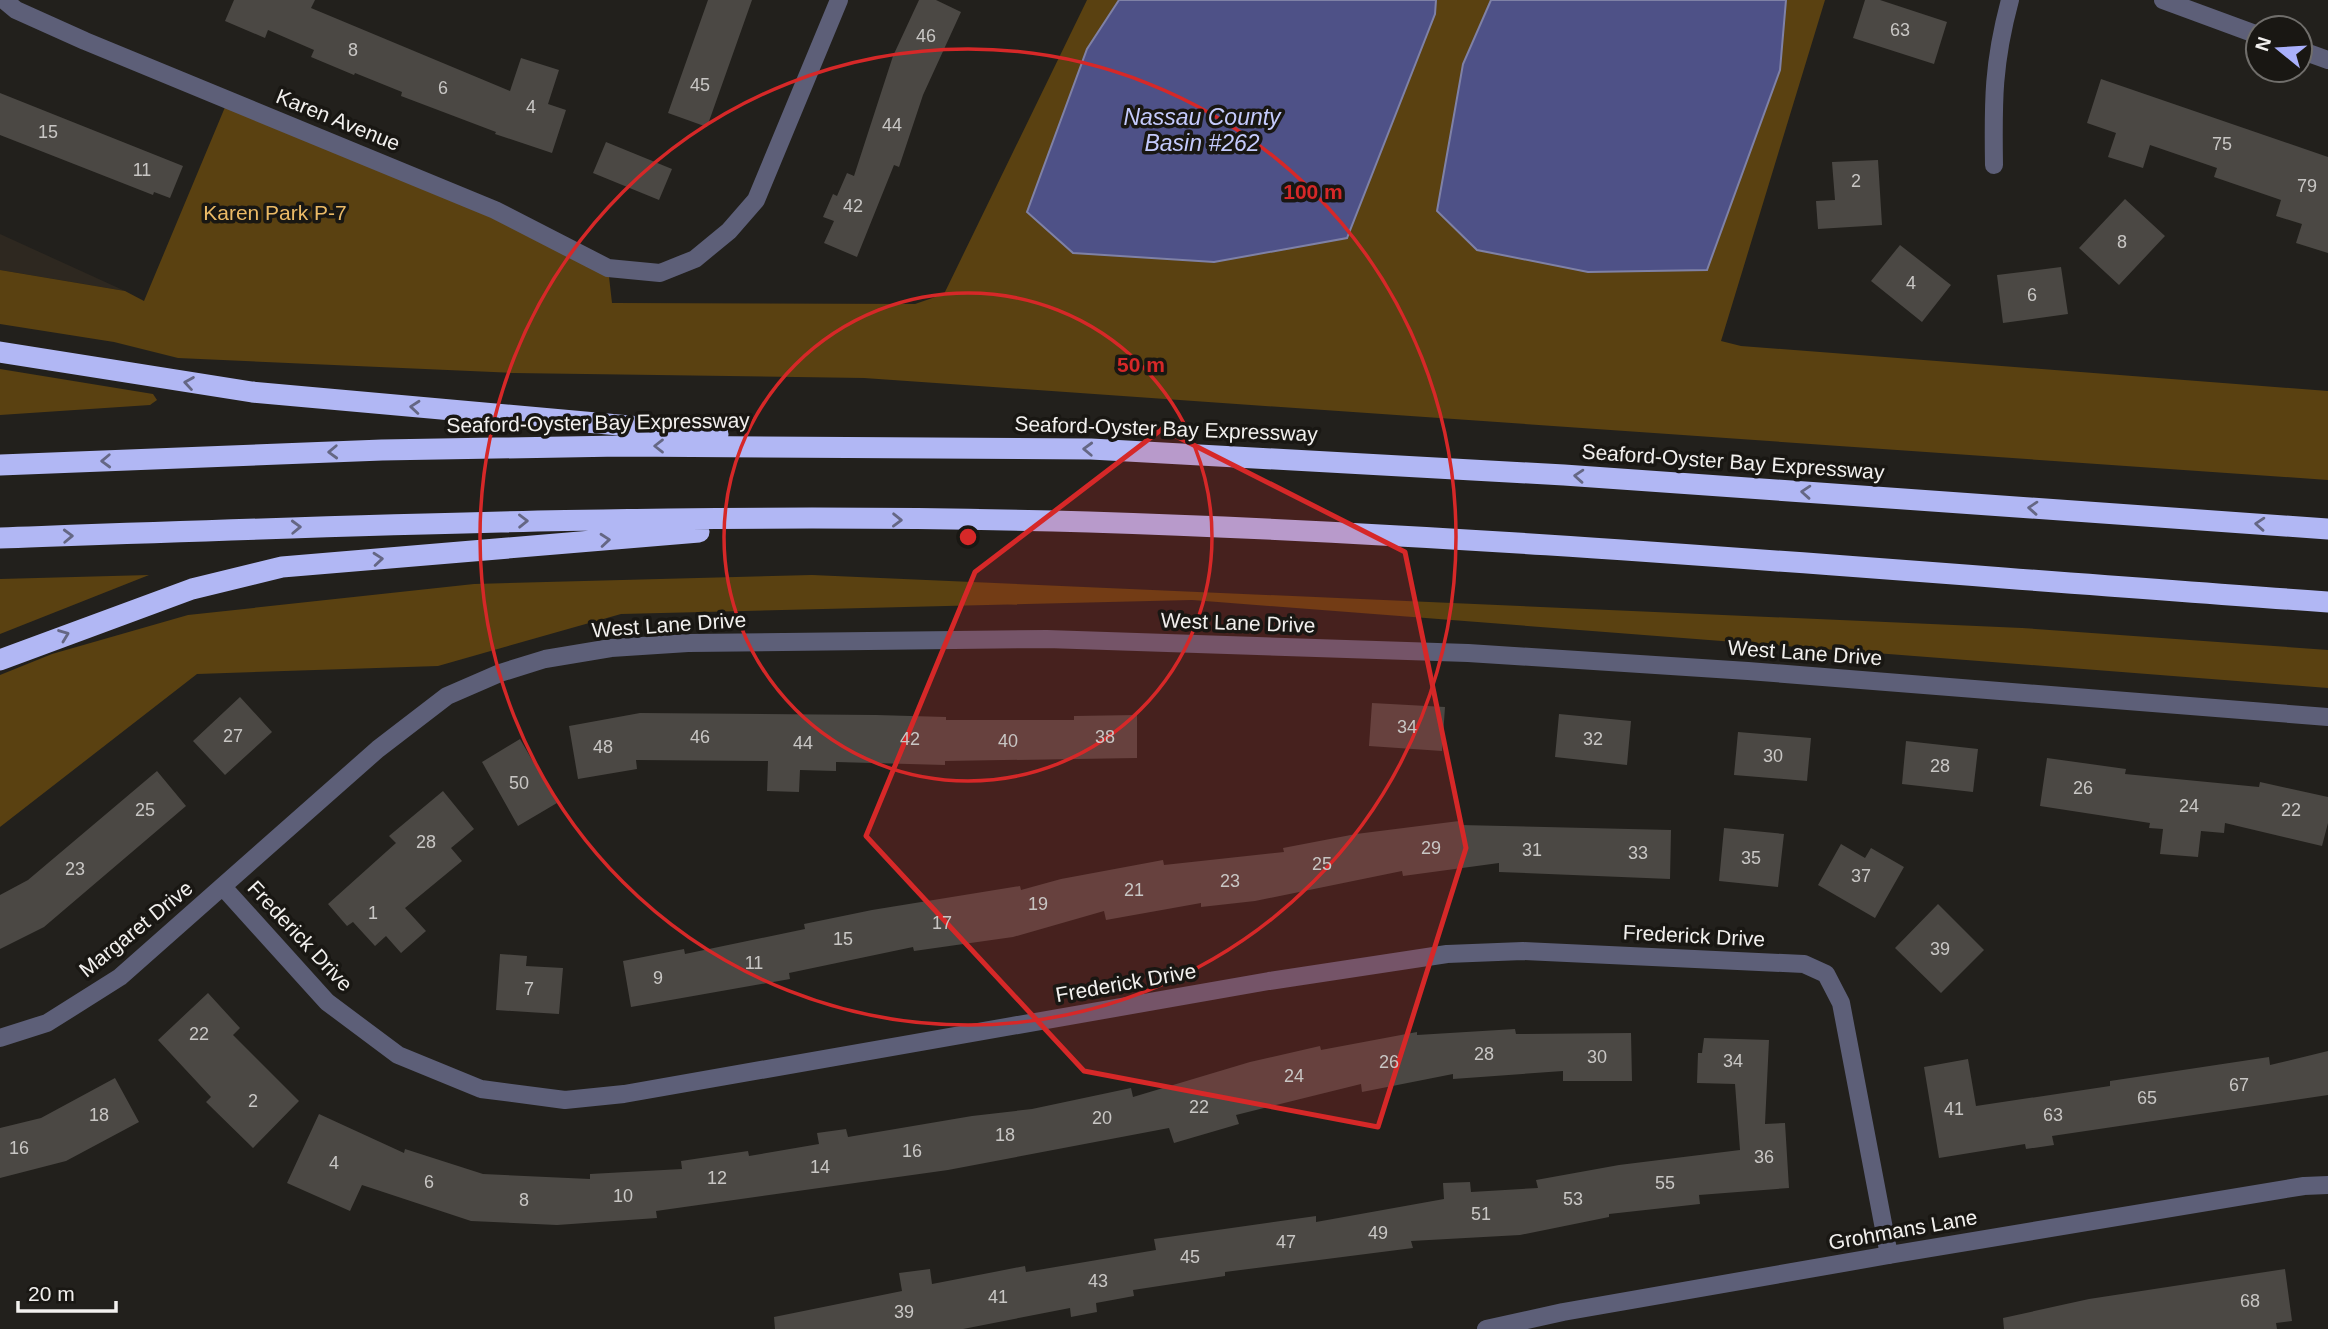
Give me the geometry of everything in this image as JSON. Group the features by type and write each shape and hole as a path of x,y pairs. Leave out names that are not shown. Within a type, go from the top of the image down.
{"highway":[{"path":"0,352 251,392 849,445"},
{"name":"Seaford-Oyster Bay Expressway","path":"0,465 382,450 849,445 1091,449 1338,460 2328,528"},
{"path":"0,538 384,524 849,519 1088,522 1321,533 2328,602"},
{"path":"0,660 192,589 282,567 849,519"}],"street":[{"name":"Karen Avenue","path":"10,5 495,210 608,268 660,274 695,259 729,232 756,201 839,0"},
{"path":"1994,165 1993,83 1997,47 2010,0"},
{"path":"2163,0 2244,30"},
{"name":"West Lane Drive","path":"223,887 377,749 447,696 500,673 545,659 624,647 688,643 1047,639 1468,653 1748,671 2328,717"},
{"name":"Margaret Drive","path":"0,1038 47,1023 120,978 223,887"},
{"name":"Frederick Drive","path":"223,887 327,1002 398,1055 481,1089 565,1100 624,1094 1269,981 1447,954 1523,951 1804,964 1826,974 1841,1003 1889,1255"},
{"name":"Grohmans Lane","path":"1489,1329 1563,1312 1889,1255 2304,1186 2328,1185"}],"highlighted area":[{"path":"1162,429 1405,552 1466,848 1378,1127 1084,1071 866,836 975,572"}],"shaded area":[{"path":"0,234 125,291 0,270"}],"green space":[{"name":"Karen Park P-7","path":"1087,0 1119,0 1087,49 1435,14 1436,0 1491,0 1463,64 1779,70 1786,0 1825,0 1721,341 1741,346 2328,391 2328,480 864,378 513,373 178,358 114,342 0,324 0,270 125,291 144,301 228,100 608,268 612,303 915,304 944,294"},
{"path":"0,369 153,394 157,400 150,405 0,415"},
{"path":"149,575 0,634 0,579"},
{"path":"812,575 2022,628 2328,650 2328,688 1192,600 621,614 438,666 197,674 0,827 0,675 52,654 188,615 474,584"}],"water":[{"name":"Nassau County Basin #262","path":"1119,0 1436,0 1435,14 1347,238 1214,262 1073,253 1027,212 1087,49"},
{"path":"1491,0 1786,0 1780,70 1707,270 1588,272 1477,250 1437,211 1463,64"}],"building":[{"path":"234,0 315,0 311,8 510,91 521,58 559,70 548,104 566,110 552,153 495,134 496,132 401,96 402,92 311,57 314,50 268,30 265,38 225,21"},
{"path":"708,0 752,0 707,127 668,113"},
{"path":"919,0 936,0 961,12 923,95 899,167 894,165 857,257 824,243 834,221 823,217 833,194 837,196 847,173 854,176 893,56"},
{"path":"1865,0 1880,0 1947,22 1934,64 1853,38"},
{"path":"2101,79 2328,157 2328,253 2296,243 2302,224 2276,216 2281,200 2214,177 2217,168 2150,145 2143,168 2108,157 2116,133 2087,123"},
{"path":"0,93 183,166 170,198 154,192 153,195 0,135"},
{"path":"606,142 672,169 659,200 593,173"},
{"path":"1878,160 1882,225 1818,229 1816,201 1835,200 1832,162"},
{"path":"2125,199 2165,236 2119,285 2079,248"},
{"path":"1900,245 1951,285 1922,322 1871,281"},
{"path":"2061,267 2068,314 2003,323 1997,275"},
{"path":"240,697 272,732 225,775 193,741"},
{"path":"1372,703 1445,707 1442,751 1369,746"},
{"path":"640,713 876,715 946,717 946,720 1074,720 1074,716 1137,715 1137,758 945,761 945,765 836,762 836,771 800,770 799,792 767,791 768,761 636,760 637,769 578,779 569,726"},
{"path":"1559,714 1631,721 1627,765 1555,757"},
{"path":"1738,732 1811,738 1807,781 1734,775"},
{"path":"520,739 557,803 518,826 482,762"},
{"path":"1906,741 1978,749 1973,792 1902,784"},
{"path":"2047,758 2126,769 2125,774 2259,787 2260,782 2328,797 2328,823 2322,846 2225,823 2224,833 2201,831 2198,857 2160,854 2163,829 2149,828 2150,823 2040,806"},
{"path":"157,771 186,806 44,927 0,949 0,895 28,880"},
{"path":"443,791 474,829 451,848 462,861 405,908 426,931 401,953 386,936 375,946 353,922 347,926 328,904 396,843 389,836"},
{"path":"1459,821 1460,825 1671,830 1670,879 1499,872 1499,863 1403,876 1402,871 1255,901 1201,907 1201,903 1106,920 1104,911 1013,937 914,951 913,947 789,973 790,979 631,1007 623,961 684,949 685,954 805,929 804,924 872,910 1020,886 1021,890 1061,879 1163,860 1164,865 1284,852 1283,848 1356,834"},
{"path":"1724,828 1784,834 1778,887 1719,881"},
{"path":"1841,844 1865,858 1871,848 1904,867 1875,918 1818,885"},
{"path":"1938,904 1984,950 1941,993 1895,948"},
{"path":"500,954 527,956 526,966 563,968 559,1014 496,1010"},
{"path":"208,993 240,1028 233,1035 299,1101 253,1148 206,1102 211,1097 158,1040"},
{"path":"1515,1029 1516,1034 1631,1033 1632,1081 1563,1081 1563,1071 1453,1079 1453,1074 1362,1092 1361,1084 1236,1115 1239,1124 1174,1143 1169,1128 948,1170 656,1211 657,1218 557,1225 471,1221 362,1185 350,1211 287,1183 319,1114 404,1153 405,1149 483,1174 590,1179 590,1174 682,1169 681,1161 748,1151 749,1156 819,1144 817,1133 846,1129 848,1137 972,1116 1032,1109 1131,1088 1133,1097 1250,1062 1320,1046 1321,1050 1417,1032 1417,1035"},
{"path":"1704,1038 1769,1040 1765,1124 1785,1123 1789,1188 1699,1195 1700,1204 1609,1214 1609,1217 1520,1235 1411,1241 1413,1248 1225,1272 1225,1276 1133,1290 1134,1296 1096,1303 1097,1312 1071,1317 1070,1308 963,1329 775,1329 774,1317 902,1291 899,1273 930,1269 932,1284 1025,1266 1026,1272 1156,1250 1154,1239 1316,1216 1316,1222 1444,1199 1443,1183 1470,1182 1471,1192 1538,1188 1536,1180 1619,1165 1740,1150 1735,1084 1697,1083 1698,1053 1702,1053"},
{"path":"2328,1051 2328,1095 2052,1136 2054,1145 2026,1149 2025,1144 1939,1158 1924,1067 1968,1059 1976,1106 2110,1086 2110,1081 2269,1057 2270,1065"},
{"path":"115,1078 139,1122 66,1161 0,1178 0,1128 41,1118"},
{"path":"2285,1269 2292,1321 2276,1323 2277,1329 2004,1329 2003,1318 2089,1299"}]}
